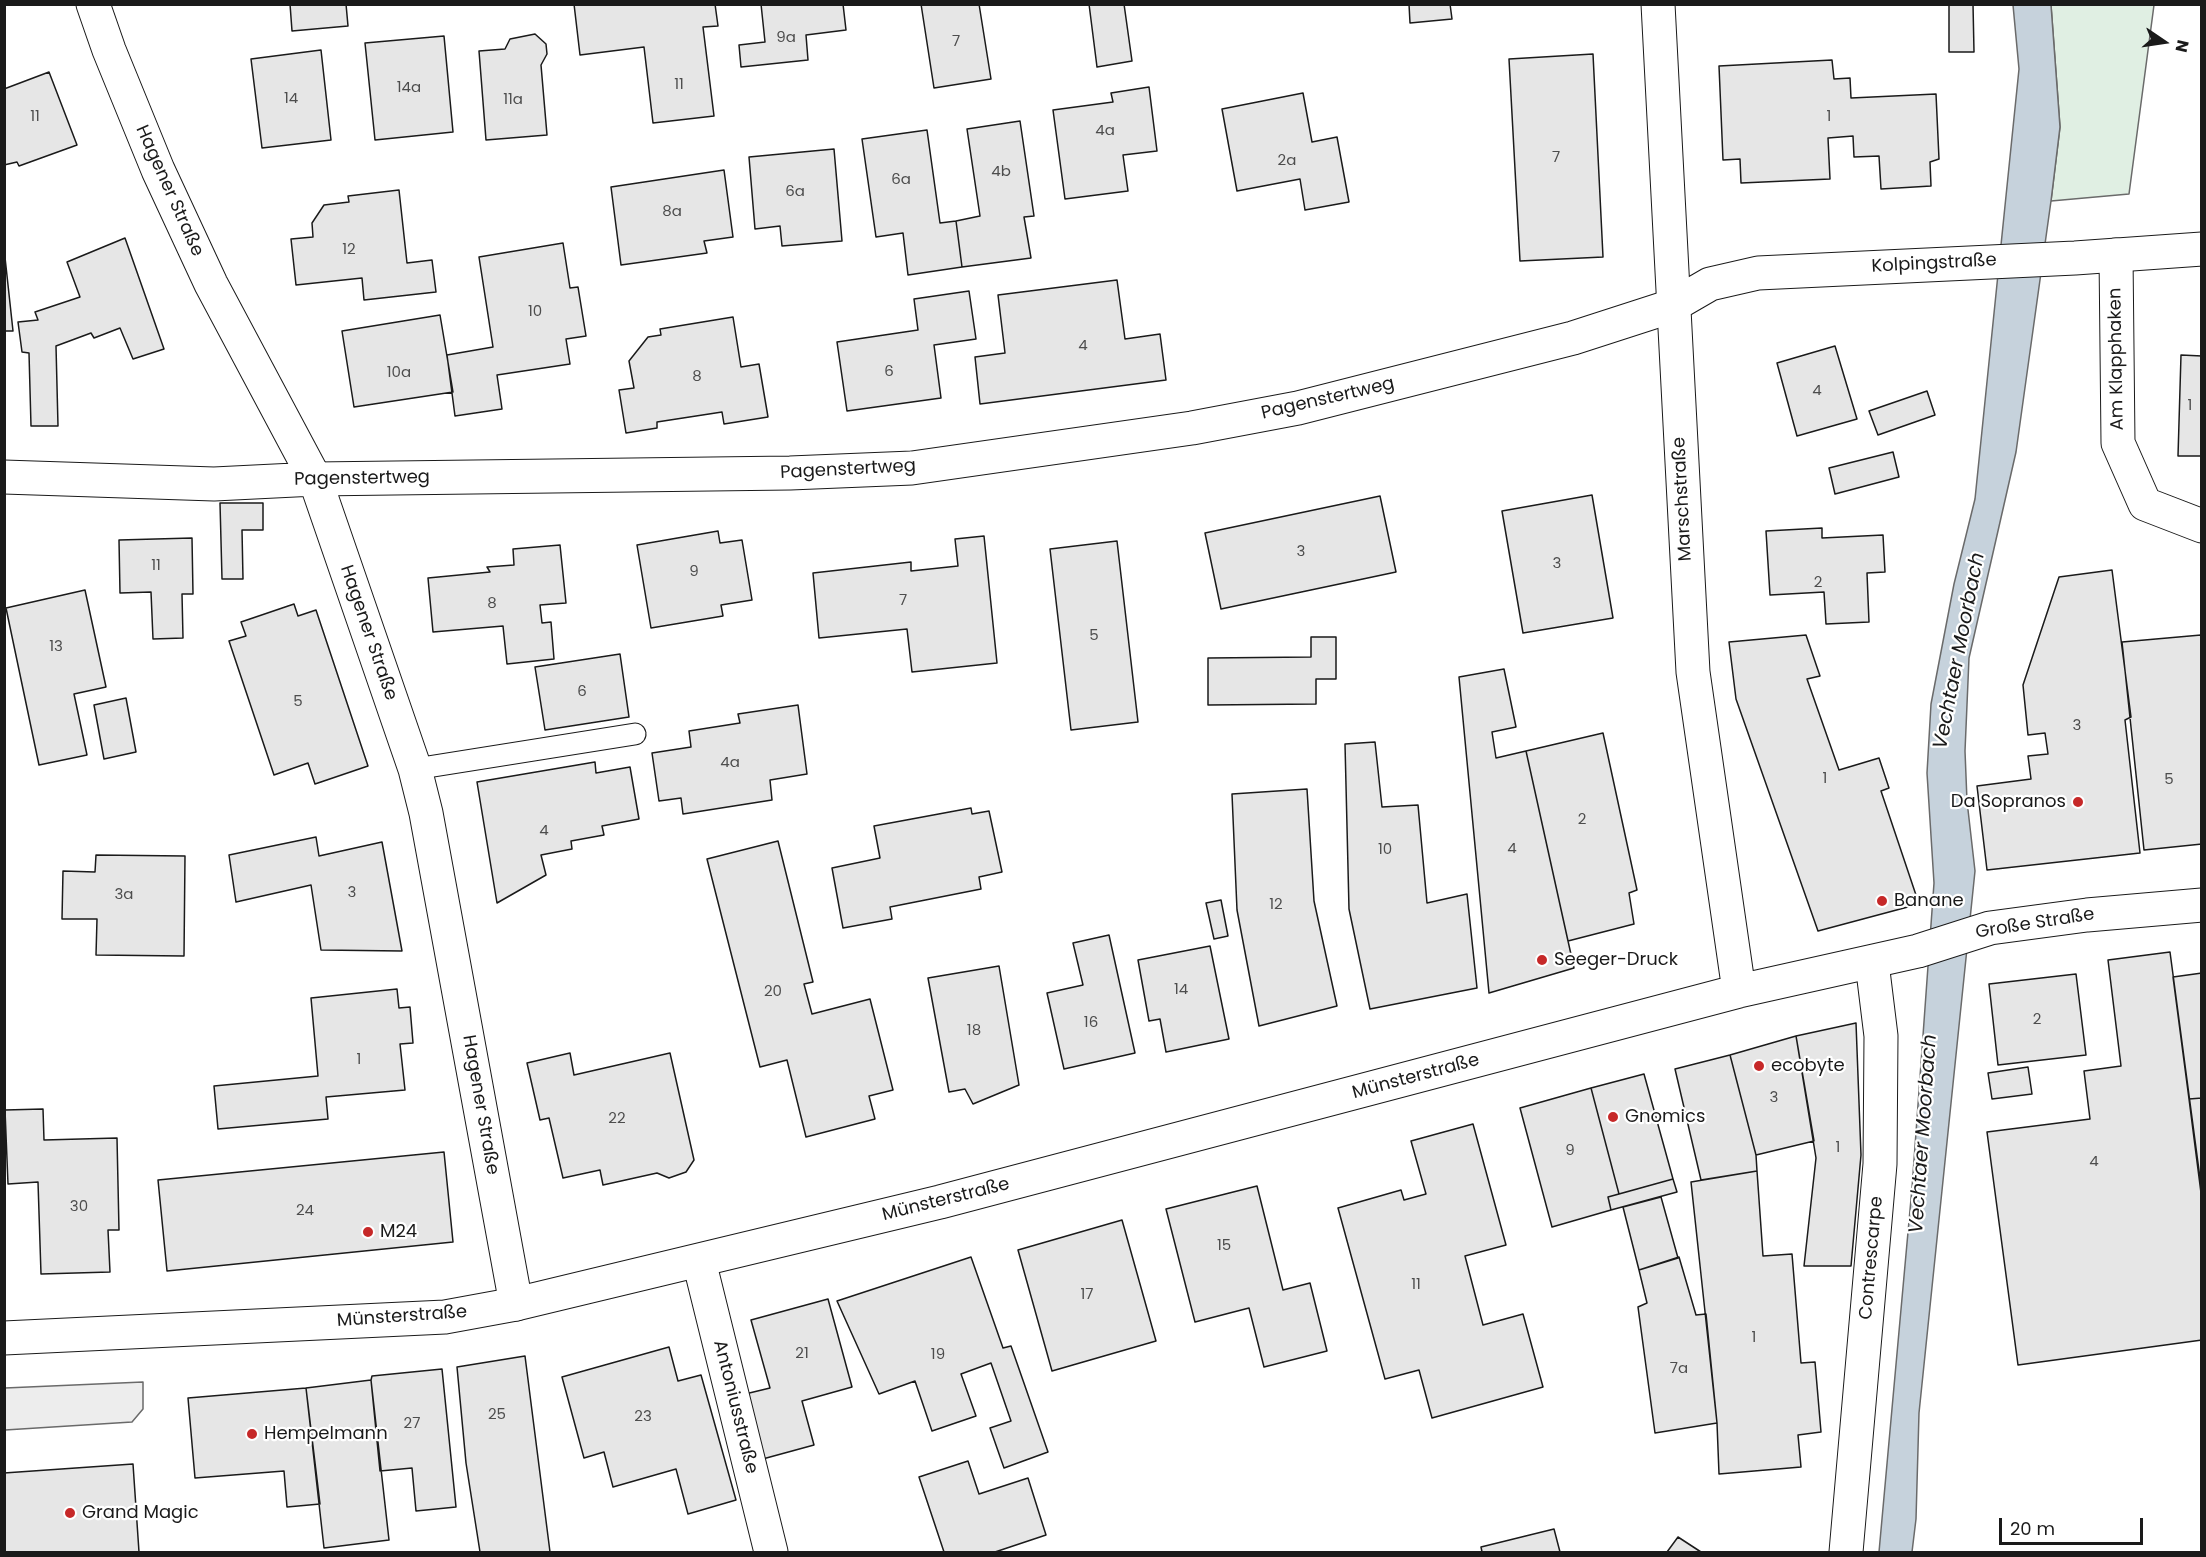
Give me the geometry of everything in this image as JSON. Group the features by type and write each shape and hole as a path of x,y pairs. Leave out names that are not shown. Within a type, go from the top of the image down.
{"street":[{"name":"Hagener Straße","path":"93,4 109,50 158,170 212,284 315,479 415,770 428,825 516,1304"},
{"name":"Marschstraße","path":"1658,4 1672,306 1693,672 1738,991"},
{"name":"Kolpingstraße","path":"1672,306 1710,285 1758,273 2075,258 2202,249"},
{"name":"Am Klapphaken","path":"2116,255 2118,443 2145,504 2202,526"},
{"name":"Pagenstertweg","path":"4,477 214,484 315,479 789,473 912,468 1192,428 1298,408 1574,338 1672,306"},
{"name":"Große Straße","path":"1872,963 1990,928 2087,915 2202,904"},
{"name":"Münsterstraße","path":"4,1338 445,1317 516,1304 952,1199 1738,991 1872,963"},
{"name":"Contrescarpe","path":"1846,1552 1880,1164 1881,1036 1872,963"},
{"name":"Antoniusstraße","path":"699,1261 771,1552"}],"lane":[{"path":"415,770 635,734"}],"green space":[{"path":"2051,5 2154,5 2129,194 2051,201 2060,127"}],"shaded area":[{"path":"143,1382 143,1409 132,1422 5,1430 5,1388"}],"water":[{"name":"Vechtaer Moorbach","path":"2013,5 2051,5 2060,127 2016,452 1969,658 1965,751 1967,801 1975,871 1919,1413 1916,1519 1912,1552 1879,1552 1912,1188 1934,883 1927,773 1931,704 1954,584 1975,499 2019,69"}],"building":[{"path":"290,4 346,4 348,26 292,31"},
{"path":"574,4 715,4 718,26 703,27 714,116 653,123 644,47 580,55"},
{"path":"761,4 843,4 846,30 806,35 808,60 741,67 739,45 765,42"},
{"path":"921,4 979,4 991,79 934,88"},
{"path":"1089,4 1124,4 1132,61 1097,67"},
{"path":"1409,4 1450,4 1452,19 1410,23"},
{"path":"1949,4 1973,4 1974,52 1949,52"},
{"path":"535,34 546,44 547,54 541,65 547,135 486,140 479,51 505,49 510,39"},
{"path":"444,36 453,132 375,140 365,43"},
{"path":"321,50 331,140 262,148 251,59"},
{"path":"1593,54 1603,257 1520,261 1509,59"},
{"path":"1832,60 1834,79 1850,78 1851,98 1936,94 1939,159 1930,162 1931,186 1881,189 1879,156 1854,157 1853,136 1828,138 1830,179 1741,183 1740,159 1723,160 1719,66"},
{"path":"49,72 77,145 19,166 17,162 4,165 4,89"},
{"path":"1149,87 1157,151 1123,155 1128,191 1065,199 1053,110 1113,102 1111,93"},
{"path":"1303,93 1312,142 1337,137 1349,202 1305,210 1300,179 1237,191 1222,109"},
{"path":"1020,121 1034,216 1024,217 1031,258 962,267 956,221 980,216 967,129"},
{"path":"927,130 940,223 956,221 962,267 908,275 903,233 876,237 862,139"},
{"path":"834,149 842,241 782,246 780,226 755,229 749,157"},
{"path":"724,170 733,237 704,241 707,253 621,265 611,187"},
{"path":"399,190 407,263 432,260 436,292 364,300 362,278 296,285 291,239 313,237 312,223 324,205 349,202 348,196"},
{"path":"125,238 164,349 133,359 120,328 94,338 91,333 56,346 58,426 31,426 29,353 22,352 18,322 38,320 35,312 80,297 67,262"},
{"path":"563,243 570,288 578,287 586,336 566,339 570,364 497,375 502,409 455,416 447,355 493,347 479,257"},
{"path":"4,248 13,331 4,331"},
{"path":"1117,280 1125,339 1160,334 1166,380 980,404 975,357 1005,353 998,295"},
{"path":"969,291 976,339 934,345 941,398 847,411 837,342 918,330 914,299"},
{"path":"440,315 453,392 354,407 342,331"},
{"path":"733,317 741,367 759,364 768,417 724,424 722,412 657,422 657,428 626,433 619,390 634,388 629,361 648,337 661,335 660,329"},
{"path":"1835,346 1857,419 1797,436 1777,363"},
{"path":"2181,355 2202,356 2202,456 2178,456"},
{"path":"1927,391 1935,415 1878,435 1869,411"},
{"path":"1893,452 1899,477 1835,494 1829,468"},
{"path":"1592,495 1613,618 1523,633 1502,511"},
{"path":"1380,496 1396,572 1221,609 1205,533"},
{"path":"220,503 263,503 263,530 242,530 243,579 222,579"},
{"path":"1822,528 1822,538 1883,535 1885,572 1867,573 1869,622 1826,624 1824,592 1770,595 1766,531"},
{"path":"718,531 720,543 742,540 752,600 721,605 723,616 651,628 637,545"},
{"path":"984,536 997,663 912,672 907,629 819,638 813,573 911,562 911,571 958,566 955,539"},
{"path":"192,538 193,594 182,594 183,638 153,639 151,592 120,593 119,540"},
{"path":"1117,541 1138,722 1071,730 1050,549"},
{"path":"560,545 566,603 540,605 542,623 551,622 554,659 507,664 503,626 433,632 428,578 490,572 487,567 514,565 513,549"},
{"path":"2112,570 2131,717 2125,720 2140,853 1987,870 1977,786 2031,779 2028,756 2048,754 2045,733 2028,735 2023,685 2059,577"},
{"path":"85,590 106,687 74,694 87,755 39,765 6,608"},
{"path":"294,604 298,616 316,610 368,766 315,784 308,763 274,775 229,641 246,636 241,622"},
{"path":"1806,635 1820,676 1807,679 1839,770 1879,758 1889,788 1881,791 1919,904 1818,931 1736,699 1729,642"},
{"path":"2201,635 2202,844 2144,850 2122,642"},
{"path":"1311,637 1336,637 1336,679 1316,679 1316,704 1208,705 1208,658 1311,657"},
{"path":"620,654 629,717 545,730 535,667"},
{"path":"1504,669 1516,727 1492,732 1496,758 1526,751 1574,968 1489,993 1459,677"},
{"path":"126,698 136,752 104,759 94,705"},
{"path":"798,705 807,774 770,780 772,800 683,814 681,798 659,801 652,753 691,747 689,731 740,723 738,714"},
{"path":"1603,733 1637,890 1629,893 1634,924 1568,941 1526,751"},
{"path":"1375,742 1382,807 1418,805 1427,903 1467,894 1477,988 1370,1009 1349,909 1345,744"},
{"path":"595,762 596,773 630,767 639,819 602,826 604,835 571,841 572,849 541,855 546,875 497,903 477,782"},
{"path":"1307,789 1314,901 1337,1006 1259,1026 1237,910 1232,794"},
{"path":"971,808 972,814 989,811 1002,872 979,877 981,889 890,907 892,919 843,928 832,868 880,858 874,826"},
{"path":"316,837 319,856 382,842 402,951 321,950 311,885 236,902 229,855"},
{"path":"778,841 813,982 804,984 812,1014 870,999 893,1090 869,1096 875,1119 806,1137 787,1060 760,1067 707,859"},
{"path":"96,855 185,856 184,956 96,955 97,919 62,919 63,871 95,872"},
{"path":"1221,900 1228,936 1214,939 1206,903"},
{"path":"1109,935 1135,1053 1064,1069 1047,993 1083,985 1073,943"},
{"path":"1210,946 1229,1039 1166,1052 1160,1019 1149,1021 1138,960"},
{"path":"2170,952 2202,1193 2202,1340 2018,1365 1987,1132 2090,1119 2084,1071 2121,1066 2108,960"},
{"path":"999,966 1019,1085 973,1104 965,1089 949,1092 928,978"},
{"path":"2202,973 2202,1098 2189,1099 2173,977"},
{"path":"2076,974 2086,1055 1998,1065 1989,984"},
{"path":"397,989 399,1008 410,1007 413,1043 400,1044 405,1090 326,1097 328,1119 218,1129 214,1086 318,1076 311,998"},
{"path":"1856,1023 1861,1155 1851,1266 1804,1266 1816,1158 1796,1036"},
{"path":"1796,1036 1814,1141 1756,1155 1730,1055"},
{"path":"570,1053 574,1075 670,1053 694,1160 686,1172 669,1178 657,1173 603,1185 600,1170 563,1178 549,1118 540,1120 527,1063"},
{"path":"1730,1055 1756,1155 1757,1171 1701,1180 1675,1069"},
{"path":"2028,1067 2032,1094 1992,1099 1988,1073"},
{"path":"1644,1074 1673,1179 1619,1194 1591,1088"},
{"path":"1591,1088 1619,1194 1608,1197 1611,1210 1552,1227 1520,1108"},
{"path":"2202,1098 2202,1193 2201,1193 2189,1099"},
{"path":"43,1109 44,1140 117,1138 119,1230 108,1230 110,1272 41,1274 38,1182 8,1184 5,1110"},
{"path":"1473,1124 1506,1245 1465,1256 1483,1325 1523,1314 1543,1387 1432,1418 1419,1370 1385,1379 1338,1208 1401,1190 1404,1200 1426,1194 1411,1141"},
{"path":"444,1152 453,1242 167,1271 158,1180"},
{"path":"1757,1171 1763,1256 1792,1254 1801,1363 1815,1362 1821,1432 1798,1435 1801,1467 1719,1474 1717,1423 1691,1182"},
{"path":"1673,1179 1677,1192 1611,1210 1608,1197"},
{"path":"1257,1186 1283,1290 1310,1283 1327,1351 1264,1367 1249,1308 1195,1322 1166,1209"},
{"path":"1661,1197 1678,1258 1639,1270 1623,1207"},
{"path":"1122,1220 1156,1341 1052,1371 1018,1250"},
{"path":"971,1257 1003,1348 1011,1346 1048,1452 1004,1468 990,1428 1011,1421 991,1363 961,1374 976,1416 932,1431 915,1381 879,1394 837,1301"},
{"path":"1679,1257 1696,1315 1706,1314 1717,1423 1655,1433 1638,1307 1647,1303 1639,1270"},
{"path":"828,1299 852,1387 802,1401 814,1445 759,1460 741,1395 770,1388 751,1320"},
{"path":"669,1347 678,1381 701,1375 736,1500 688,1514 676,1469 613,1487 604,1452 584,1458 562,1377"},
{"path":"525,1356 550,1552 480,1552 466,1463 457,1367"},
{"path":"442,1369 456,1507 416,1511 412,1468 380,1471 371,1380 372,1376"},
{"path":"371,1380 389,1540 324,1548 306,1388"},
{"name":"Hempelmann","path":"306,1388 320,1504 287,1507 284,1471 195,1478 188,1398"},
{"path":"968,1461 979,1494 1028,1478 1046,1535 995,1552 944,1552 919,1477"},
{"name":"Grand Magic","path":"133,1464 139,1552 4,1552 4,1473"},
{"path":"1554,1529 1560,1552 1482,1552 1481,1547"},
{"path":"1678,1537 1701,1552 1667,1552"}],"place":[{"name":"Da Sopranos","path":"2078,802"},
{"name":"Banane","path":"1882,901"},
{"name":"Seeger-Druck","path":"1542,960"},
{"name":"ecobyte","path":"1759,1066"},
{"name":"Gnomics","path":"1613,1117"},
{"name":"M24","path":"368,1232"},
{"name":"Hempelmann","path":"252,1434"},
{"name":"Grand Magic","path":"70,1513"}]}
